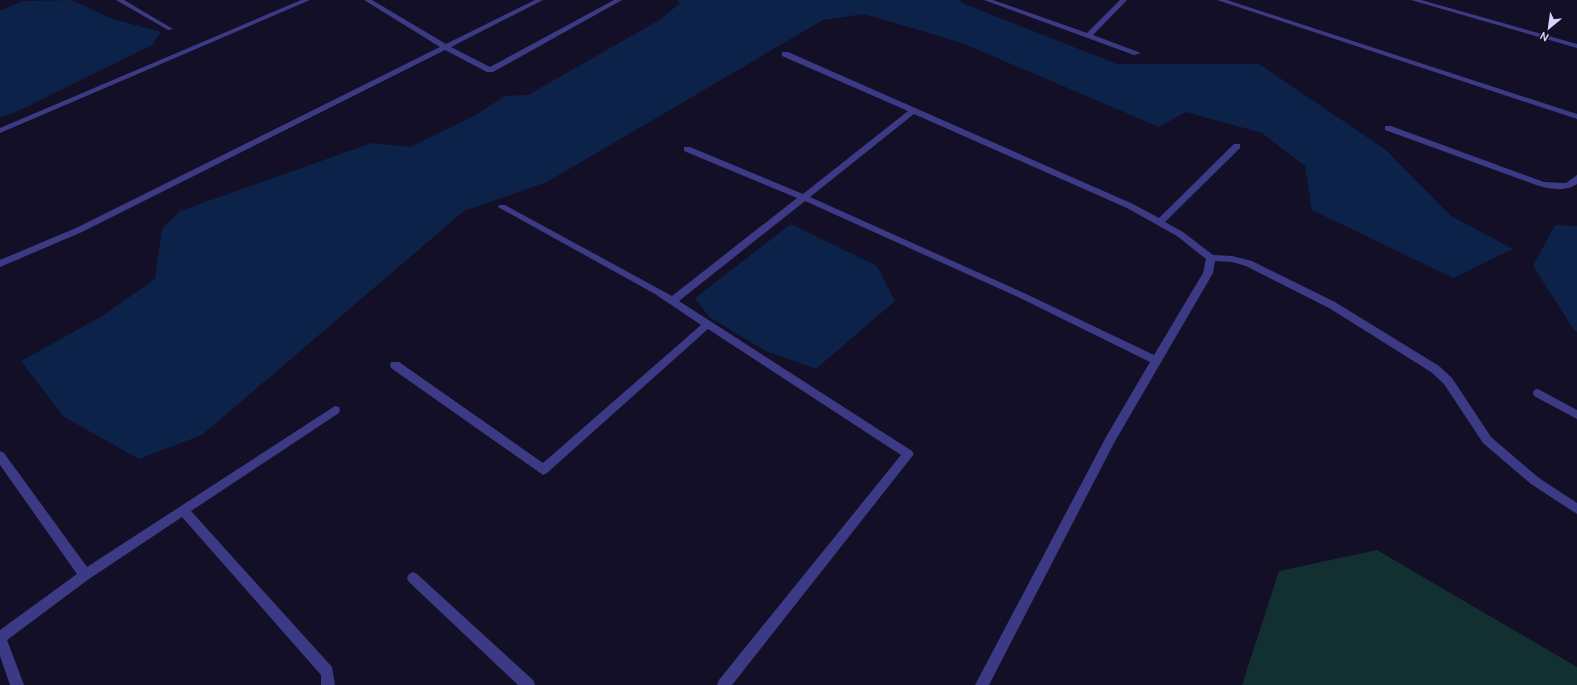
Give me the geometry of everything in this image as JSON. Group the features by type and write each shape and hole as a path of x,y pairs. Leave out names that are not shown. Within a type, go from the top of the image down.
{"street":[{"path":"118,0 170,29"},
{"path":"0,131 307,0"},
{"path":"367,0 490,70 619,0"},
{"path":"0,264 79,230 540,0"},
{"path":"987,0 1136,53"},
{"path":"1088,36 1124,0"},
{"path":"1220,0 1577,117"},
{"path":"1414,0 1577,46"},
{"path":"786,54 1130,206 1180,234 1211,258 1232,259 1249,263 1332,305 1435,369 1448,381 1487,440 1535,481 1577,509"},
{"path":"672,300 914,110"},
{"path":"1388,128 1542,184 1563,187 1575,181 1577,178"},
{"path":"1160,222 1237,146"},
{"path":"687,149 802,197 1021,295 1157,361"},
{"path":"502,207 672,300 908,454 724,685"},
{"path":"982,685 1110,440 1208,273 1211,258"},
{"path":"396,365 543,470 708,324"},
{"path":"1538,393 1577,415"},
{"path":"17,685 0,638 85,575 335,410"},
{"path":"0,456 85,575"},
{"path":"184,510 327,672 328,685"},
{"path":"413,578 528,685"}],"green space":[{"path":"1377,550 1577,667 1577,685 1242,685 1279,571"}],"water":[{"path":"71,0 113,19 161,32 152,45 14,113 0,117 0,11 23,1"},
{"path":"677,0 960,0 962,3 1117,64 1259,64 1386,150 1451,216 1513,249 1453,278 1312,210 1305,166 1262,133 1186,112 1159,127 962,43 864,14 823,20 547,182 464,211 202,435 139,459 64,417 21,361 102,316 155,279 162,229 180,211 372,143 410,147 474,116 505,96 528,95 661,19 680,3"},
{"path":"791,224 877,266 895,301 816,369 766,351 709,317 695,298"},
{"path":"1555,225 1577,226 1577,332 1574,330 1533,266"}]}
